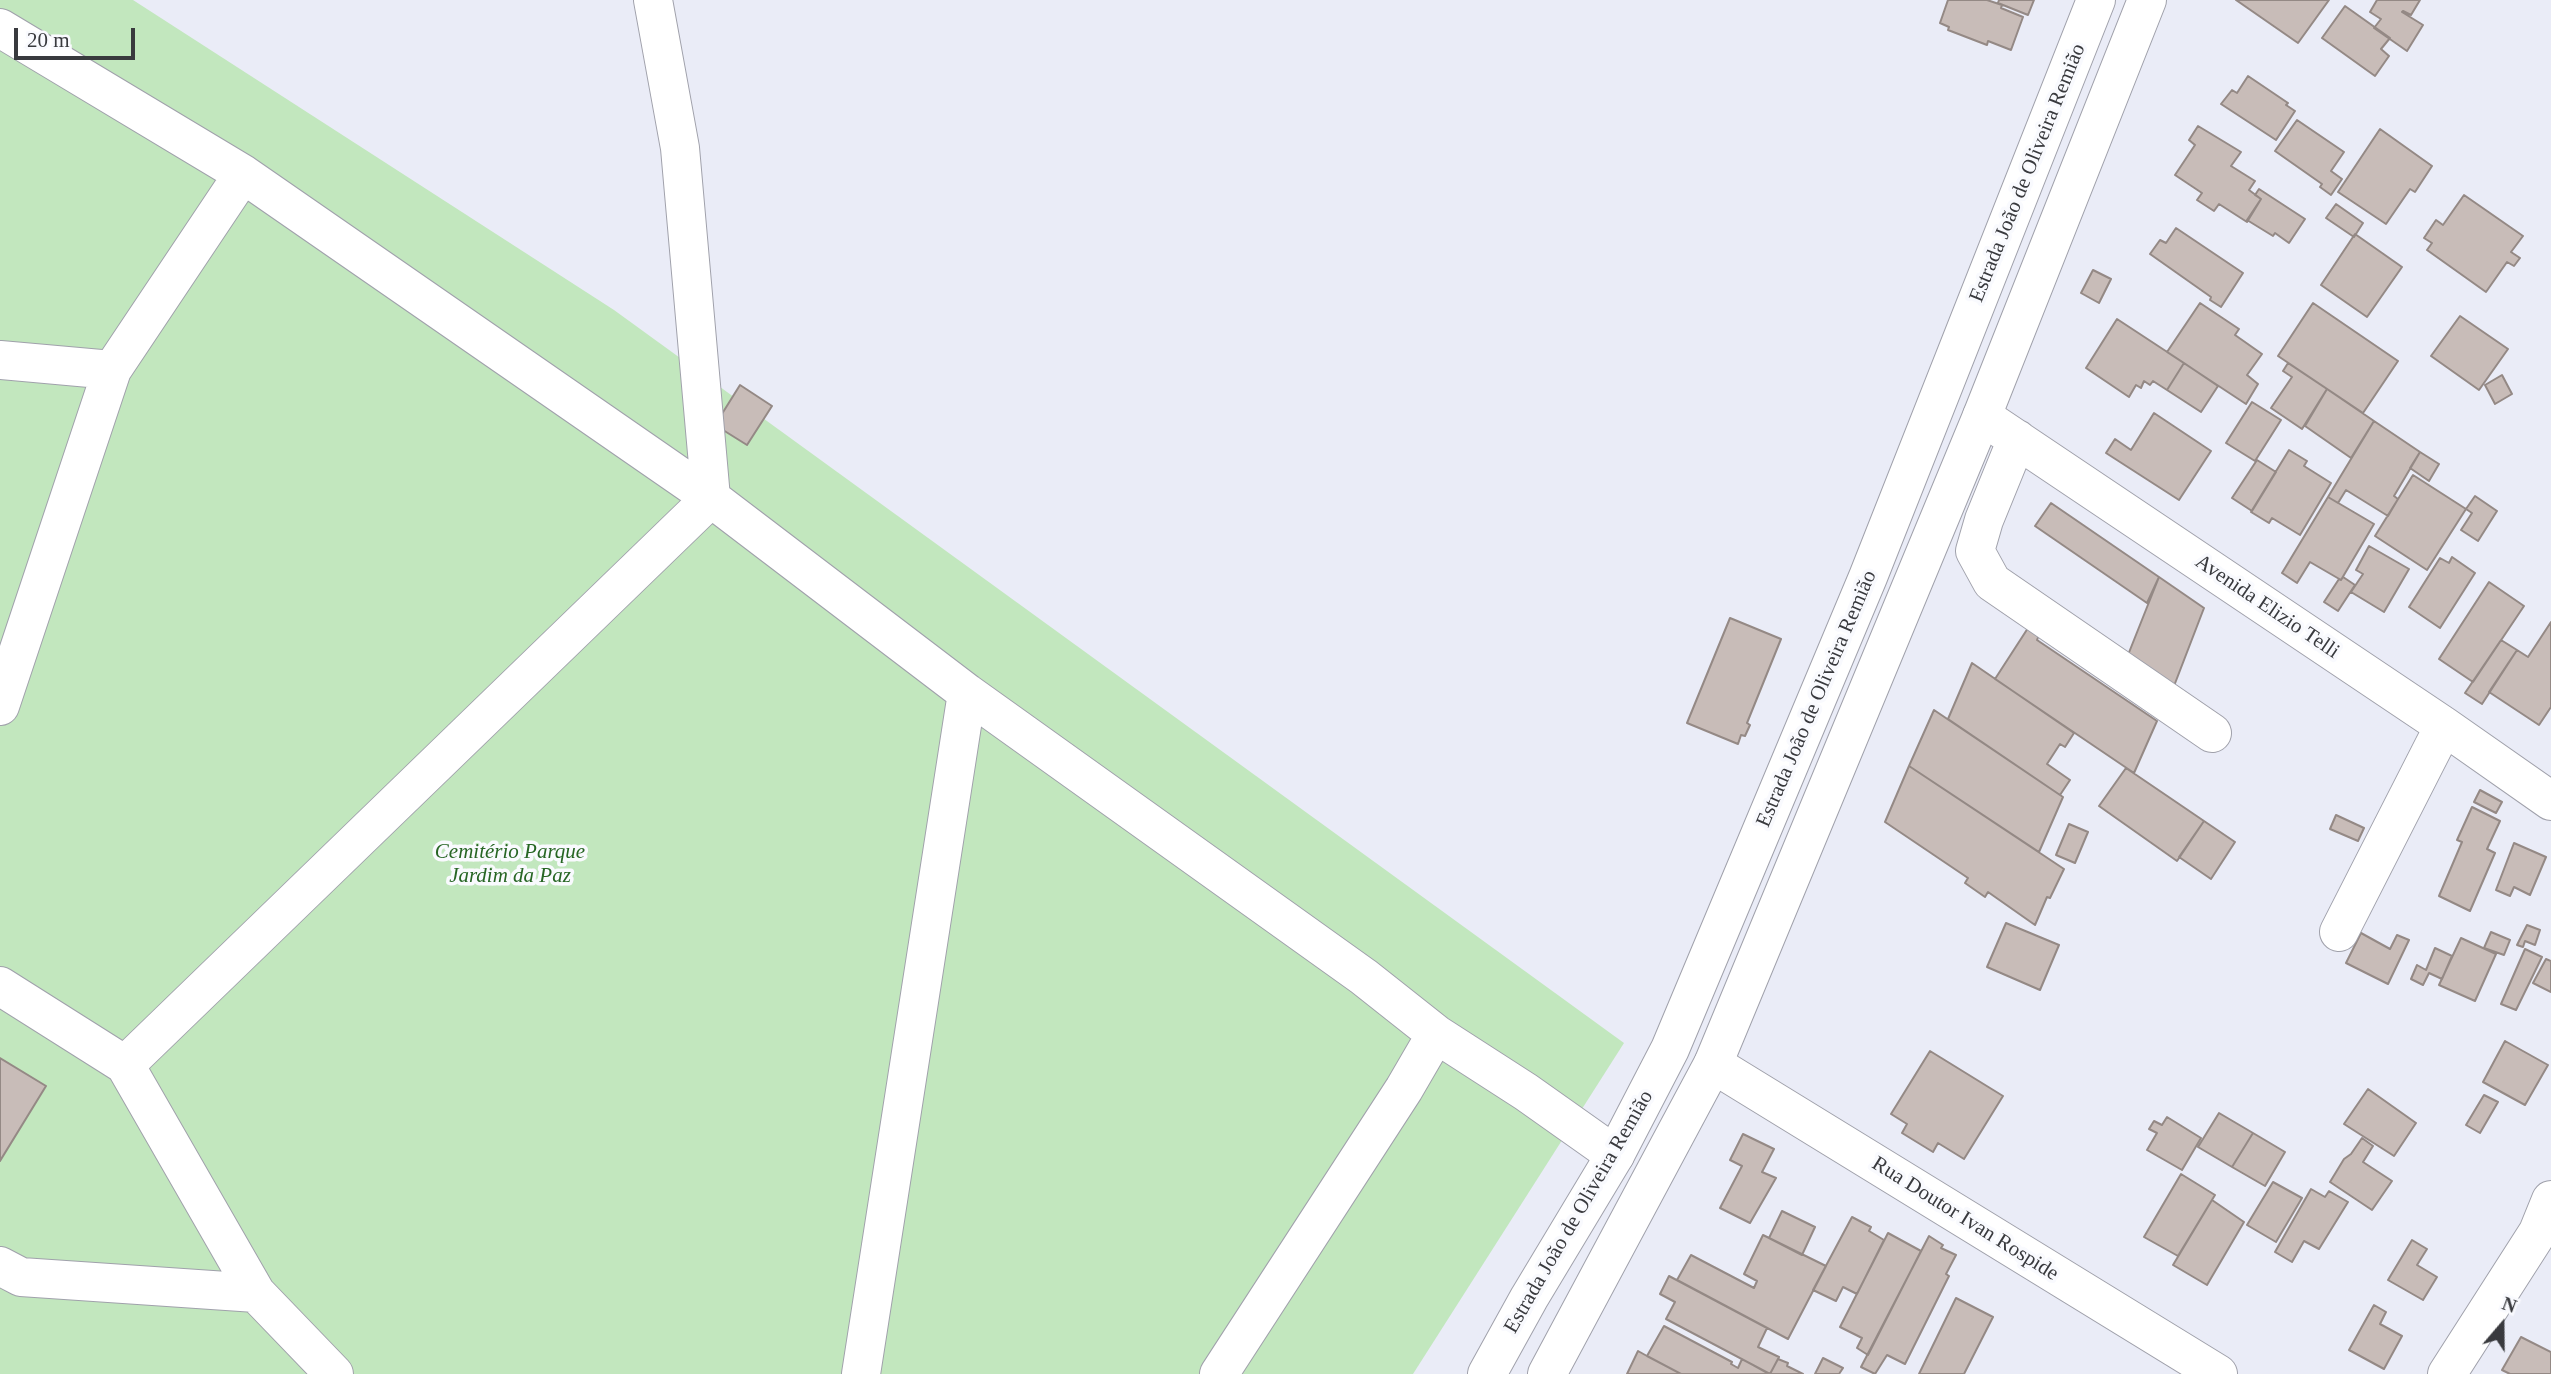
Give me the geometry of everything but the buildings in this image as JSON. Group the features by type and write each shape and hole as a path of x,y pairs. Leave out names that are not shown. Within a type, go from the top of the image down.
{"street":[{"path":"653,0 680,148 711,498"},
{"name":"Estrada João de Oliveira Remião","path":"1487,1374 1615,1155 1670,1049 1868,577 2096,0"},
{"name":"Estrada João de Oliveira Remião","path":"1548,1374 1713,1064 1982,416 2147,0"},
{"path":"0,28 243,174 711,498 967,693 1364,977 1436,1034 1526,1091 1615,1155"},
{"path":"0,706 112,369 243,174"},
{"path":"0,360 112,369"},
{"name":"Avenida Elizio Telli","path":"1982,416 2444,726 2551,801"},
{"path":"2017,439 1984,520 1975,551 1992,582 2212,733"},
{"path":"125,1065 711,498"},
{"path":"861,1374 967,693"},
{"path":"2339,932 2444,726"},
{"path":"0,986 125,1065 256,1293 329,1372"},
{"path":"1219,1374 1404,1089 1436,1034"},
{"name":"Rua Doutor Ivan Rospide","path":"1713,1064 2218,1374"},
{"path":"2447,1374 2538,1232 2551,1200"},
{"path":"0,1266 21,1277 256,1293"}],"green space":[{"name":"Cemitério Parque Jardim da Paz","path":"0,0 133,0 614,310 1624,1043 1413,1374 0,1374"}]}
